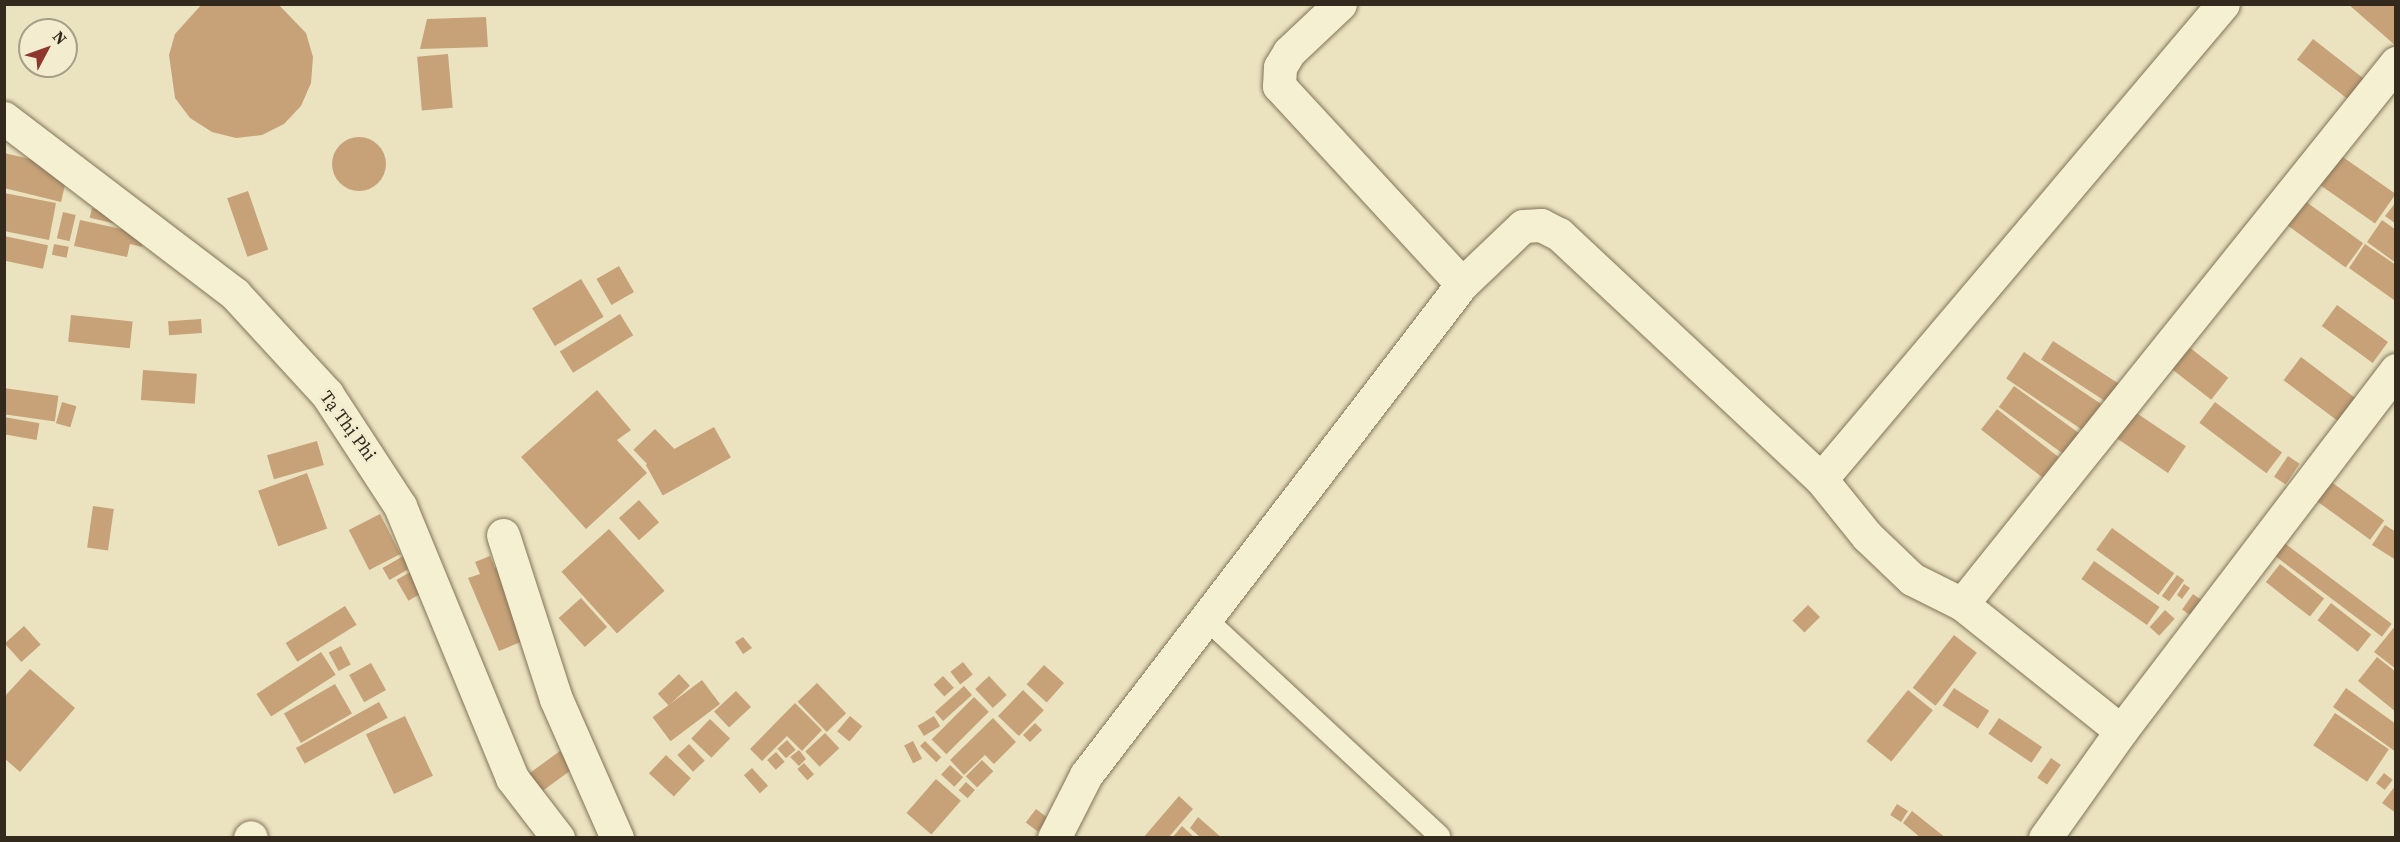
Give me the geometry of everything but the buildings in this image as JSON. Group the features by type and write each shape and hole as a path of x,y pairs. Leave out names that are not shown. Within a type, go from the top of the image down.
{"street":[{"path":"1340,4 1289,52 1280,68 1279,87 1462,284"},
{"path":"1821,479 2223,4"},
{"path":"1962,604 2396,63"},
{"name":"Tạ Thị Phi","path":"4,118 165,236 236,294 327,394 400,506 512,778 558,837"},
{"path":"1054,837 1086,776 1204,617 1462,284 1523,226 1541,225 1559,234 1821,479 1867,536 1912,579 1962,604 2121,731"},
{"path":"2045,837 2121,731 2396,370"},
{"path":"503,535 556,699 617,837"}],"lane":[{"path":"1204,617 1439,835"}]}
